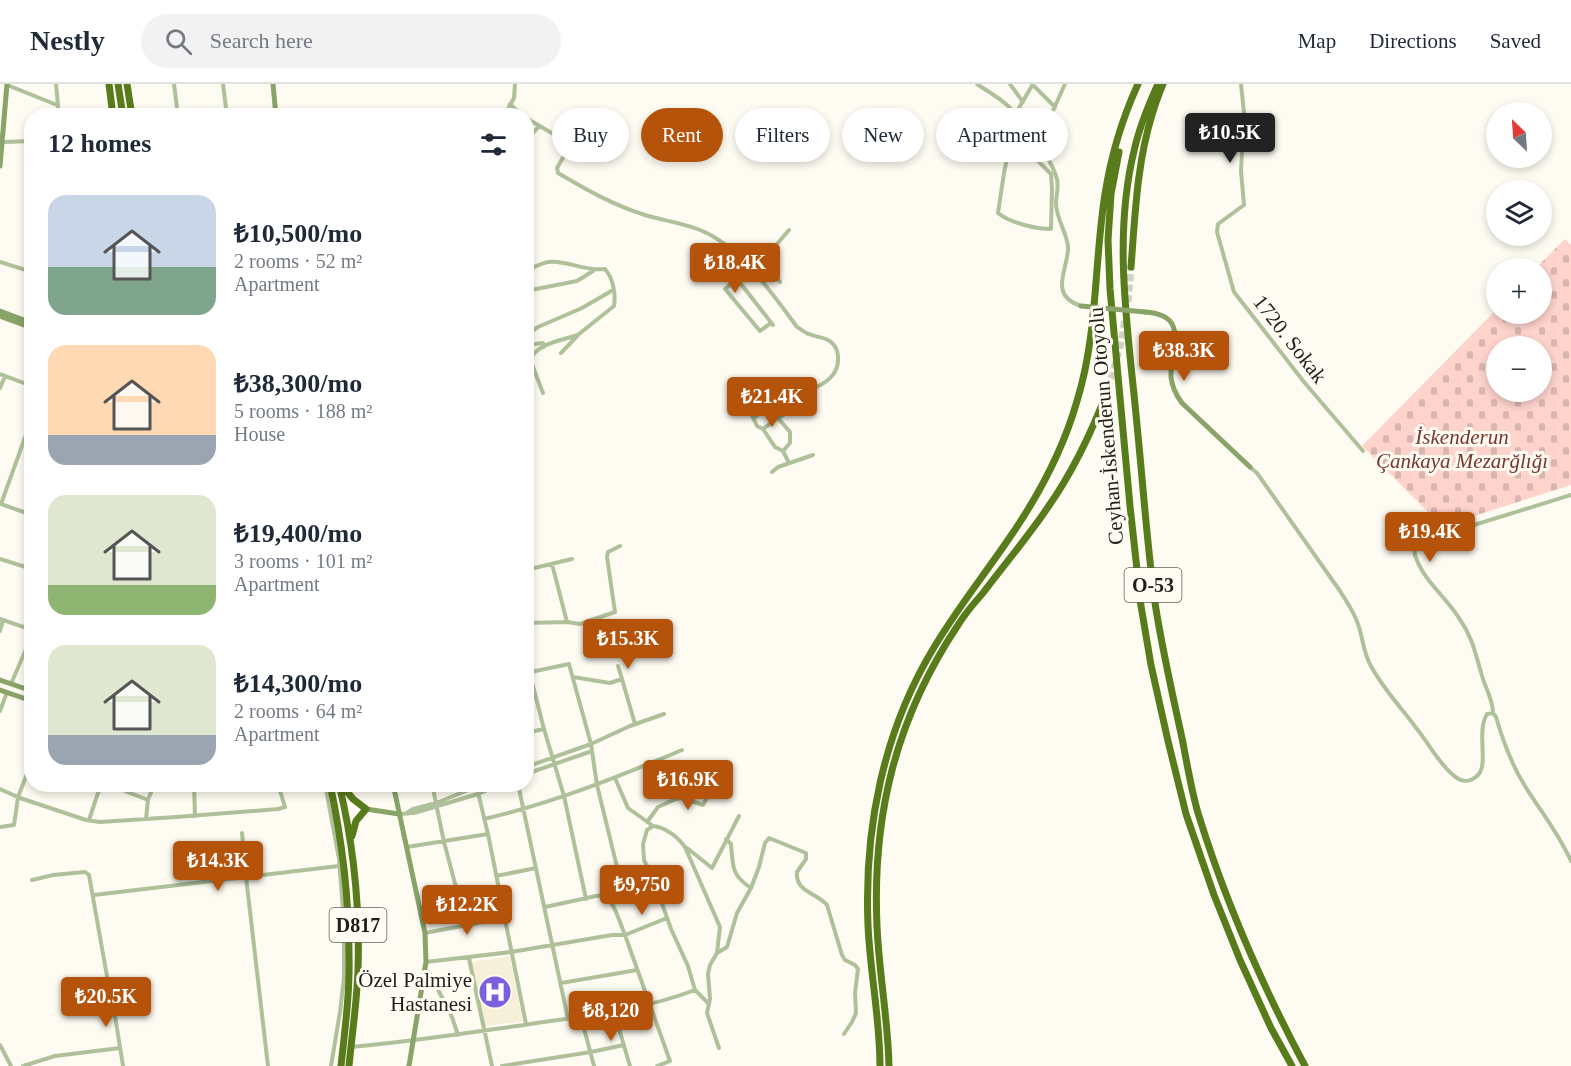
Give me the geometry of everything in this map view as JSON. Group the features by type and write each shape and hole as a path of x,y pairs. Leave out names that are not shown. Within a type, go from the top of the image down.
{"highway":[{"path":"109,84 112,108"},
{"path":"118,84 122,108"},
{"path":"127,84 131,108"},
{"path":"880,1066 878,1020 868,927 867,882 874,806 881,775 901,711 931,650 1011,537 1053,465 1066,435 1087,365 1093,328 1100,238 1115,147 1127,109 1140,84"},
{"name":"Ceyhan-İskenderun Otoyolu","path":"1140,84 1119,149 1108,240 1115,352 1141,606 1151,665 1186,814 1214,895 1240,960 1271,1028 1292,1066"},
{"name":"Ceyhan-İskenderun Otoyolu","path":"1158,84 1144,115 1133,152 1126,196 1123,240 1130,350 1155,603 1197,810 1224,890 1251,955 1281,1022 1305,1066"},
{"path":"1131,267 1136,197 1151,116 1163,84"},
{"path":"889,1066 877,927 876,884 883,809 900,742 914,704 939,654 959,622 1046,511 1070,474 1087,441 1108,389"},
{"name":"D817","path":"331,792 343,855 350,956 341,1066"},
{"name":"D817","path":"342,792 356,882 358,937 358,971 349,1066"},
{"path":"347,792 366,809 356,821 351,841"}],"street":[{"path":"0,166 8,84 57,105"},
{"path":"56,84 58,108"},
{"path":"174,84 177,108"},
{"path":"224,84 226,108"},
{"path":"273,84 275,108"},
{"path":"508,108 514,98 515,84"},
{"path":"977,84 1010,108"},
{"path":"1010,84 1023,102"},
{"path":"1019,108 1033,84 1055,107 1065,84"},
{"name":"1720. Sokak","path":"1241,84 1244,113 1240,171 1245,205 1218,224 1217,232 1234,292 1304,382 1363,451"},
{"path":"510,104 514,108"},
{"path":"972,113 979,114 991,126 992,129 986,138 969,121 972,113"},
{"path":"534,122 567,142 568,149 557,168 558,173 605,200 660,220 697,228 715,237 741,256 797,327 808,334 834,343 838,352 838,365 832,376 822,383 801,393 783,394 762,388"},
{"path":"534,132 540,125"},
{"path":"3,142 24,141"},
{"path":"1006,162 998,213 1013,221 1040,229 1051,229 1051,174 1039,162"},
{"path":"1048,162 1059,186 1056,203 1067,240 1068,250 1062,275 1065,294 1069,300 1081,306 1155,313 1169,319 1176,335 1171,375 1176,394 1182,403 1257,473 1352,610 1370,665 1437,756 1459,779 1465,781 1473,779 1480,773 1483,767 1481,739 1483,724 1487,714 1493,713"},
{"path":"753,272 789,231"},
{"path":"728,247 738,278 772,324 760,332 725,288 738,278"},
{"path":"766,258 780,282"},
{"path":"0,262 24,270"},
{"path":"534,267 547,262 558,262 594,271"},
{"path":"534,289 577,281 594,271 605,269 609,274 615,298 614,306 579,334 561,353"},
{"path":"534,330 582,308 613,290"},
{"path":"0,311 24,320"},
{"path":"0,316 24,325"},
{"path":"534,352 552,342 579,334"},
{"path":"534,344 543,343 544,347"},
{"path":"534,369 543,393"},
{"path":"0,388 2,375 24,383"},
{"path":"754,418 783,394"},
{"path":"744,399 757,426 763,429 775,447 783,451 789,463"},
{"path":"763,429 798,406"},
{"path":"777,418 790,432 790,443 783,451"},
{"path":"24,441 1,504 24,512"},
{"path":"772,472 778,467 813,455"},
{"path":"1571,495 1419,542 1415,547 1415,556 1421,569 1460,618 1474,644 1493,706 1493,713 1508,754 1524,785 1552,825 1571,861"},
{"path":"534,622 580,624 615,612 607,557 608,552 620,546"},
{"path":"0,559 24,566"},
{"path":"534,568 572,559"},
{"path":"552,564 567,622"},
{"path":"0,631 2,619 24,627"},
{"path":"11,684 24,655"},
{"path":"534,672 569,664 591,744 597,785 618,871 609,898 625,935 671,1064 657,1066"},
{"path":"618,666 635,724"},
{"path":"573,677 610,682 622,679"},
{"path":"0,680 24,688"},
{"path":"0,690 24,697"},
{"path":"0,711 7,692"},
{"path":"534,694 564,796 586,899"},
{"path":"534,764 591,744 664,714"},
{"path":"534,731 544,729"},
{"path":"484,819 524,809 597,785 682,750"},
{"path":"534,771 592,751"},
{"path":"615,778 628,808 653,826 659,827 680,840 712,868 739,816"},
{"path":"0,827 14,825 18,797 24,782"},
{"path":"0,789 18,797 99,822 278,809 285,807 280,792"},
{"path":"89,820 98,792"},
{"path":"127,792 148,800"},
{"path":"146,819 151,792"},
{"path":"194,792 195,816"},
{"path":"326,792 339,866 344,922 344,978 331,1066"},
{"path":"395,792 425,933 426,962 410,1066"},
{"path":"434,792 444,842 466,925"},
{"path":"366,809 414,813 463,792"},
{"path":"437,804 483,792"},
{"path":"520,792 568,1019"},
{"path":"478,794 526,1024"},
{"path":"647,822 658,807 682,798 703,805 709,794"},
{"path":"653,826 647,830 643,844 644,860 688,966 694,990 709,1004"},
{"path":"242,833 268,1066"},
{"path":"406,848 488,834"},
{"path":"719,1048 707,1012 710,999 708,974 710,965 717,954 727,947 737,913 751,888 765,843 769,838 806,853 806,859 796,876 806,892 827,905 842,955 858,969 855,993 856,1013 844,1034"},
{"path":"726,839 731,844 732,867 735,874 751,888"},
{"path":"684,845 704,886 720,927 717,954"},
{"path":"94,895 339,866"},
{"path":"496,876 537,868"},
{"path":"32,880 53,875 85,872 89,875 123,1066"},
{"path":"545,907 596,896 609,898"},
{"path":"425,933 504,918"},
{"path":"426,962 469,958 612,935 625,935 667,918"},
{"path":"469,958 492,1066"},
{"path":"425,970 430,974 452,1017 458,1035"},
{"path":"561,983 637,970"},
{"path":"351,1047 413,1041 614,1012 669,1000 694,990"},
{"path":"614,1012 630,1066"},
{"path":"580,1017 594,1066"},
{"path":"0,1045 11,1066"},
{"path":"502,1066 624,1045"},
{"path":"23,1066 55,1056 120,1048"},
{"path":"539,1060 541,1066"}],"shaded area":[{"name":"Özel Palmiye Hastanesi","path":"510,956 523,1021 481,1027 467,963"}],"green space":[{"name":"İskenderun Çankaya Mezarğlığı","path":"1565,239 1571,245 1571,485 1446,525 1440,524 1362,446 1486,320 1486,324 1552,324 1552,258 1546,258"}],"tunnel":[{"path":"1128,302 1131,267"},
{"path":"1108,389 1125,319"}],"place":[{"name":"Özel Palmiye Hastanesi","path":"495,992"}]}
